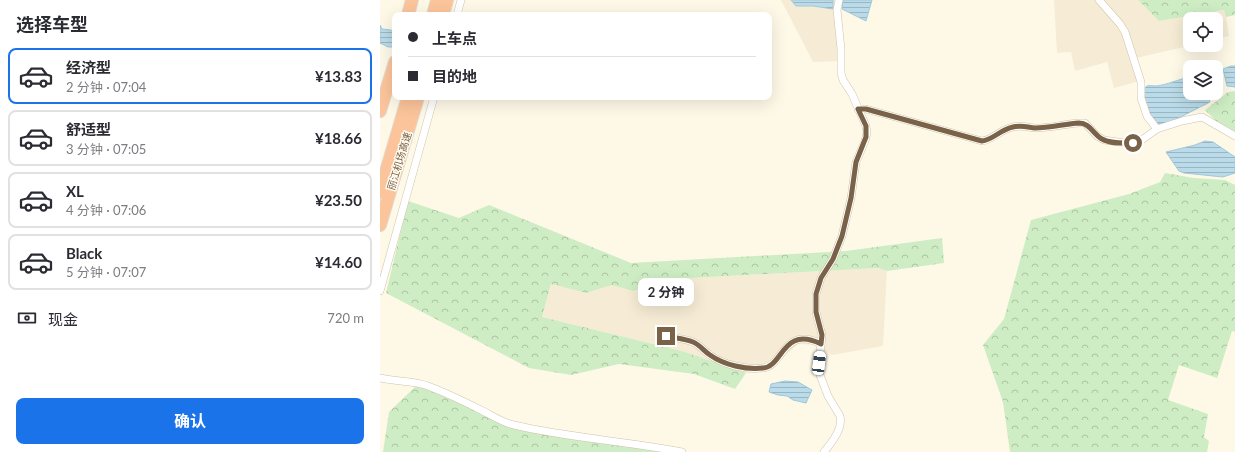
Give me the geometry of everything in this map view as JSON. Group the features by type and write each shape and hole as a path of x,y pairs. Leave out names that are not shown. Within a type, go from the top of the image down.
{"highway":[{"path":"409,12 412,0"},
{"path":"434,12 437,0"},
{"path":"444,12 447,0"},
{"path":"380,111 392,72"},
{"name":"丽江机场高速","path":"380,192 407,100"},
{"name":"丽江机场高速","path":"380,225 417,100"}],"street":[{"path":"458,12 461,0"},
{"path":"824,452 833,442 840,427 841,419 828,396 820,375 819,363 822,335 816,312 816,294 821,278 833,259 842,236 851,198 856,162 866,137 866,126 841,73 837,10 839,0"},
{"path":"1099,0 1125,32 1141,82 1141,98 1147,116 1158,130"},
{"path":"380,291 433,100"},
{"path":"858,109 866,109 982,141 988,140 1006,129 1020,126 1036,128 1083,123 1091,128 1100,138 1118,142 1139,142 1158,130 1182,121 1202,117 1235,136"},
{"path":"666,336 693,342 709,355 721,362 748,368 763,368 770,366 788,345 793,342 808,340 821,344"},
{"path":"380,378 427,385 458,398 514,426 593,439 648,445 682,452"}],"shaded area":[{"path":"781,0 842,0 840,6 843,61 813,62"},
{"path":"1054,0 1138,0 1159,21 1183,17 1183,47 1136,58 1143,80 1114,88 1107,62 1075,71 1071,52 1057,53"},
{"path":"1225,10 1229,36 1223,37 1223,12 1213,12"},
{"path":"878,268 887,271 883,346 832,355 815,345 798,344 768,371 746,373 682,351 542,317 551,284 586,293 612,285 633,291 691,278"}],"green space":[{"path":"1138,0 1235,0 1235,15 1226,17 1224,10 1212,12 1183,12 1183,17 1159,21"},
{"path":"1235,91 1235,132 1217,122 1205,110 1218,100 1223,100 1223,96 1228,92"},
{"path":"1165,173 1194,178 1225,180 1235,185 1235,332 1232,331 1217,378 1179,365 1168,400 1208,414 1204,437 1209,441 1207,452 1010,452 1003,402 983,345 1004,319 1031,220 1129,194 1160,182"},
{"path":"408,201 459,218 489,205 631,263 846,251 942,238 944,263 887,271 878,268 691,278 633,291 612,285 586,293 551,284 542,317 682,351 746,373 735,389 694,374 619,364 571,375 529,368 386,293"},
{"path":"417,385 426,387 509,426 672,452 383,452 389,412"}],"water":[{"path":"791,0 833,0 833,9 813,6 796,6"},
{"path":"843,0 872,0 866,21 842,9"},
{"path":"380,25 382,29 392,31 392,47 388,47 380,43"},
{"path":"1235,66 1235,87 1227,86 1223,69"},
{"path":"1183,79 1183,100 1209,100 1210,102 1165,125 1157,123 1151,116 1143,94 1144,89 1147,86 1160,85"},
{"path":"1205,141 1213,142 1235,157 1235,173 1223,177 1184,173 1179,171 1166,152"},
{"path":"785,381 798,382 812,390 806,403 793,400 787,396 769,392 771,384"}],"route":[{"path":"666,336 693,342 709,355 721,362 745,368 767,368 788,345 793,342 814,340 821,344 822,335 816,312 816,294 822,275 833,259 838,248 846,224 856,162 866,137 866,126 858,109 866,109 979,141 988,140 1001,131 1013,127 1024,126 1036,128 1085,123 1104,140 1133,143"}]}
